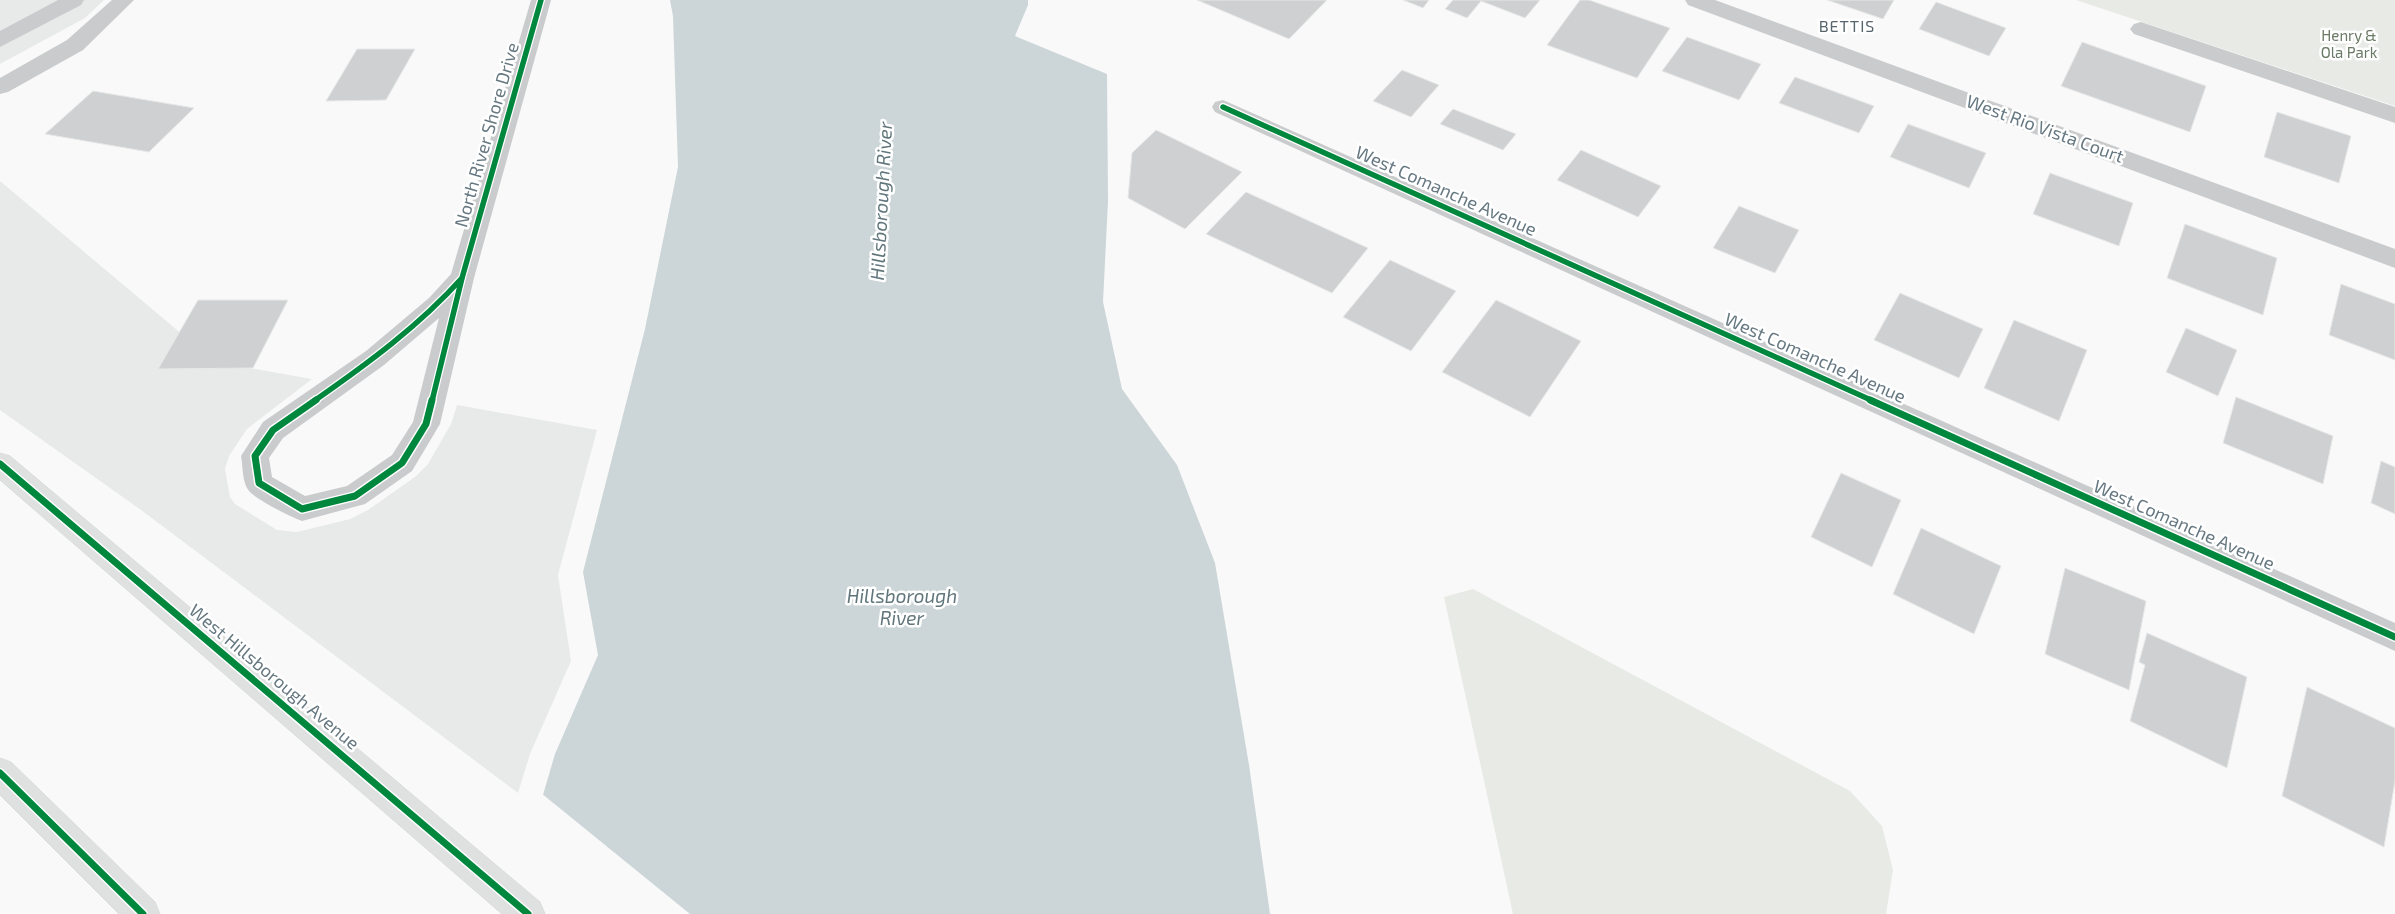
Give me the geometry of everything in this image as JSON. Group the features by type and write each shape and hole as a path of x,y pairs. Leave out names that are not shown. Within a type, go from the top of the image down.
{"main road":[{"name":"West Hillsborough Avenue","path":"0,464 528,914"},
{"path":"0,773 143,914"}],"street":[{"path":"0,40 74,0"},
{"path":"0,87 75,45 124,0"},
{"name":"North River Shore Drive","path":"462,278 438,305 374,358 273,430 255,456 259,483 302,509 355,496 402,463 426,424 462,278 541,0"},
{"name":"West Rio Vista Court","path":"1695,0 2395,258"},
{"path":"2141,29 2395,115"},
{"name":"West Comanche Avenue","path":"1223,107 2395,637"}],"shaded area":[{"path":"0,0 104,0 85,18 0,64"},
{"path":"0,181 215,362 312,379 247,429 229,456 225,469 230,497 235,504 277,530 297,532 350,519 368,510 415,477 428,464 451,424 457,405 597,430 558,575 571,661 530,754 518,793 141,510 0,410"}],"green space":[{"name":"Henry & Ola Park","path":"2076,0 2395,0 2395,106"},
{"path":"1473,589 1850,791 1882,826 1893,870 1886,914 1513,914 1444,597"}],"water":[{"name":"Hillsborough River","path":"670,0 1028,0 1028,5 1015,36 1107,74 1108,201 1103,302 1122,389 1177,465 1215,563 1249,765 1270,914 508,914 555,754 598,655 583,572 645,329 678,167 673,16"}],"pier":[{"path":"541,793 690,914 506,914"}],"building":[{"path":"1197,0 1327,0 1289,39"},
{"path":"1403,0 1429,0 1423,8"},
{"path":"1453,0 1540,0 1525,18 1481,1 1467,18 1445,9"},
{"path":"1580,0 1589,0 1670,28 1637,78 1547,45"},
{"path":"1827,0 1894,0 1883,19"},
{"path":"1936,2 2006,28 1989,56 1919,29"},
{"path":"1687,37 1761,64 1739,100 1662,71"},
{"path":"2082,42 2206,86 2190,132 2061,86"},
{"path":"357,49 415,49 386,100 326,101"},
{"path":"1402,70 1439,85 1411,117 1373,101"},
{"path":"1795,77 1874,106 1859,133 1779,103"},
{"path":"93,91 194,108 149,152 45,134"},
{"path":"1453,109 1516,134 1503,150 1440,124"},
{"path":"2277,112 2351,136 2339,183 2264,157"},
{"path":"1908,124 1986,153 1969,188 1890,157"},
{"path":"1156,130 1242,172 1185,229 1128,198 1132,153"},
{"path":"1581,150 1661,186 1638,217 1557,180"},
{"path":"2050,173 2133,203 2119,246 2033,214"},
{"path":"1246,192 1368,248 1332,293 1206,234"},
{"path":"1739,206 1799,230 1775,273 1713,248"},
{"path":"2185,224 2277,258 2263,315 2167,278"},
{"path":"1390,260 1456,291 1411,351 1343,317"},
{"path":"2341,284 2395,304 2395,360 2329,335"},
{"path":"1900,293 1983,329 1959,378 1874,340"},
{"path":"198,300 288,300 253,368 158,369"},
{"path":"1496,300 1581,341 1530,417 1442,372"},
{"path":"2014,320 2087,350 2059,421 1984,388"},
{"path":"2186,328 2237,350 2218,396 2166,372"},
{"path":"2236,397 2333,436 2323,484 2223,443"},
{"path":"2381,461 2395,467 2395,514 2371,503"},
{"path":"1841,473 1901,500 1872,567 1811,537"},
{"path":"1921,528 2001,566 1974,634 1893,594"},
{"path":"2065,568 2146,601 2129,690 2045,654"},
{"path":"2147,633 2247,677 2227,768 2130,721 2145,665 2139,662"},
{"path":"2307,687 2395,728 2395,781 2384,847 2282,796"}],"cycle path":[{"path":"462,278 438,305 375,358 273,430 255,456 259,483 302,509 355,496 402,463 426,424 462,278 541,0"},
{"path":"1223,107 2395,637"},
{"path":"0,464 528,914"},
{"path":"0,773 143,914"}],"district":[{"name":"BETTIS","path":"1847,26"}]}
